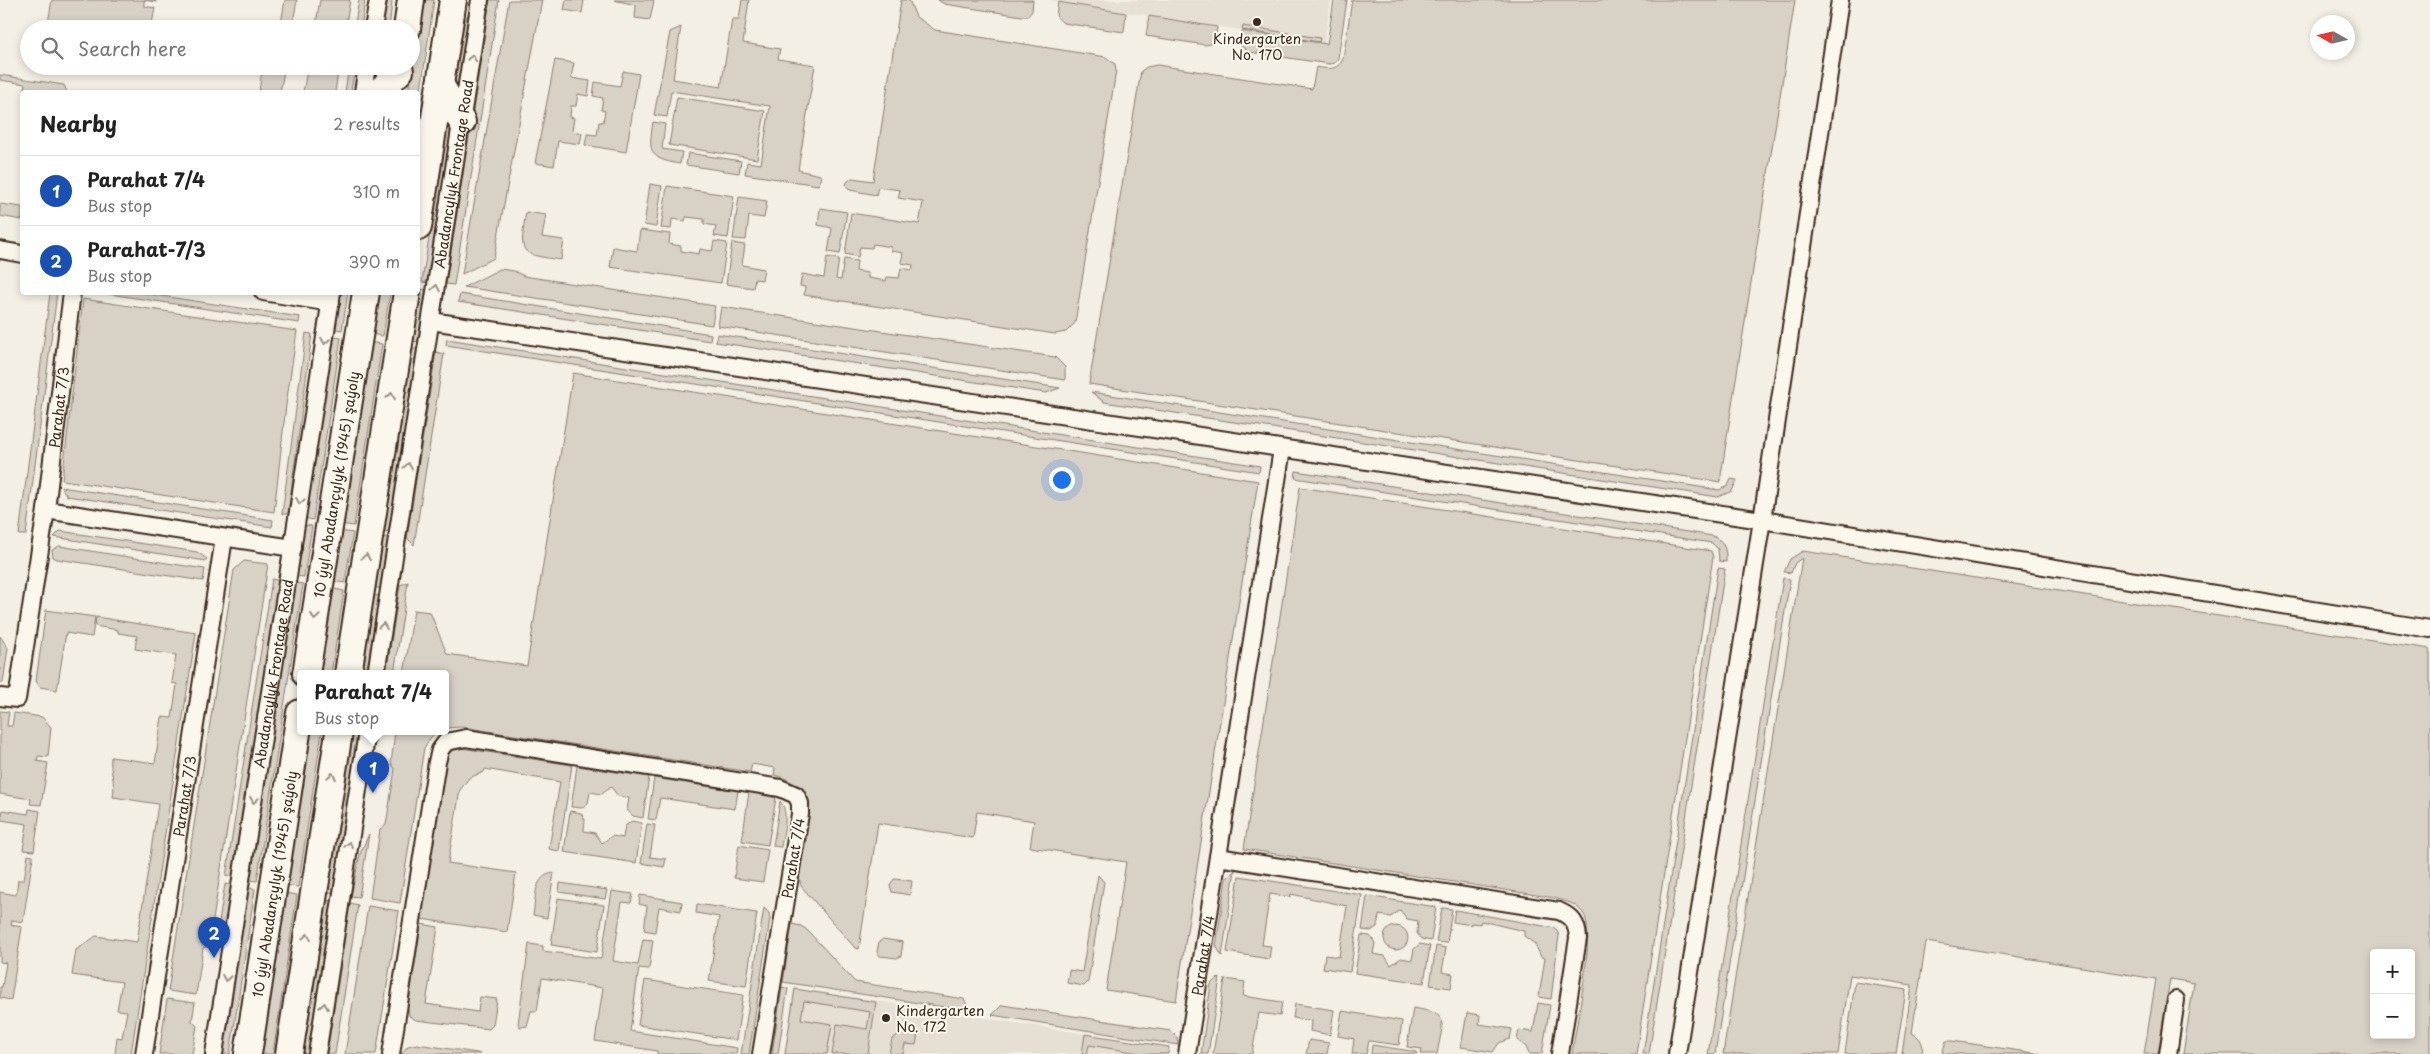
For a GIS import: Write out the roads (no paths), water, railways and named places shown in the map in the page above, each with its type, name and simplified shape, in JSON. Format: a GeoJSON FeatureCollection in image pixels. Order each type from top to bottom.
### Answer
{"type":"FeatureCollection","features":[{"type":"Feature","properties":{"kind":"main road"},"geometry":{"type":"LineString","coordinates":[[420,214],[453,0]]}},
{"type":"Feature","properties":{"kind":"main road"},"geometry":{"type":"LineString","coordinates":[[381,90],[399,77]]}},
{"type":"Feature","properties":{"kind":"main road"},"geometry":{"type":"LineString","coordinates":[[440,84],[462,122]]}},
{"type":"Feature","properties":{"kind":"main road","name":"10 ýyl Abadançylyk (1945) şaýoly"},"geometry":{"type":"LineString","coordinates":[[307,670],[366,295]]}},
{"type":"Feature","properties":{"kind":"main road"},"geometry":{"type":"LineString","coordinates":[[349,670],[407,295]]}},
{"type":"Feature","properties":{"kind":"main road","name":"10 ýyl Abadançylyk (1945) şaýoly"},"geometry":{"type":"LineString","coordinates":[[248,1054],[297,732]]}},
{"type":"Feature","properties":{"kind":"main road"},"geometry":{"type":"LineString","coordinates":[[289,1054],[339,735]]}},
{"type":"Feature","properties":{"kind":"street"},"geometry":{"type":"LineString","coordinates":[[375,20],[378,0]]}},
{"type":"Feature","properties":{"kind":"street","name":"Abadancylyk Frontage Road"},"geometry":{"type":"LineString","coordinates":[[377,670],[480,0]]}},
{"type":"Feature","properties":{"kind":"street"},"geometry":{"type":"LineString","coordinates":[[1677,1054],[1762,520],[1840,0]]}},
{"type":"Feature","properties":{"kind":"street"},"geometry":{"type":"LineString","coordinates":[[364,90],[367,75]]}},
{"type":"Feature","properties":{"kind":"street"},"geometry":{"type":"LineString","coordinates":[[0,250],[20,254]]}},
{"type":"Feature","properties":{"kind":"street","name":"Parahat 7/3"},"geometry":{"type":"LineString","coordinates":[[0,697],[17,699],[46,510],[72,295]]}},
{"type":"Feature","properties":{"kind":"street"},"geometry":{"type":"LineString","coordinates":[[297,295],[331,298]]}},
{"type":"Feature","properties":{"kind":"street","name":"Abadancylyk Frontage Road"},"geometry":{"type":"LineString","coordinates":[[214,1054],[331,298]]}},
{"type":"Feature","properties":{"kind":"street"},"geometry":{"type":"LineString","coordinates":[[431,321],[1762,520],[2430,629]]}},
{"type":"Feature","properties":{"kind":"street","name":"Parahat 7/4"},"geometry":{"type":"LineString","coordinates":[[1187,1054],[1282,449]]}},
{"type":"Feature","properties":{"kind":"street"},"geometry":{"type":"LineString","coordinates":[[46,510],[292,548]]}},
{"type":"Feature","properties":{"kind":"street","name":"Parahat 7/3"},"geometry":{"type":"LineString","coordinates":[[144,1054],[224,538]]}},
{"type":"Feature","properties":{"kind":"street"},"geometry":{"type":"LineString","coordinates":[[317,1054],[367,735]]}},
{"type":"Feature","properties":{"kind":"street","name":"Parahat 7/4"},"geometry":{"type":"LineString","coordinates":[[391,1054],[437,762],[440,750],[446,742],[466,738],[780,788],[796,795],[800,804],[800,814],[761,1054]]}},
{"type":"Feature","properties":{"kind":"street"},"geometry":{"type":"LineString","coordinates":[[1218,857],[1559,911],[1574,920],[1577,928],[1577,950],[1560,1054]]}},
{"type":"Feature","properties":{"kind":"street"},"geometry":{"type":"LineString","coordinates":[[2168,1054],[2176,1000]]}},
{"type":"Feature","properties":{"kind":"place","name":"Kindergarten No. 170"},"geometry":{"type":"Point","coordinates":[1257,22]}},
{"type":"Feature","properties":{"kind":"place","name":"Parahat 7/4"},"geometry":{"type":"Point","coordinates":[373,793]}},
{"type":"Feature","properties":{"kind":"place","name":"Parahat-7/3"},"geometry":{"type":"Point","coordinates":[214,958]}},
{"type":"Feature","properties":{"kind":"place","name":"Kindergarten No. 172"},"geometry":{"type":"Point","coordinates":[886,1018]}}]}
